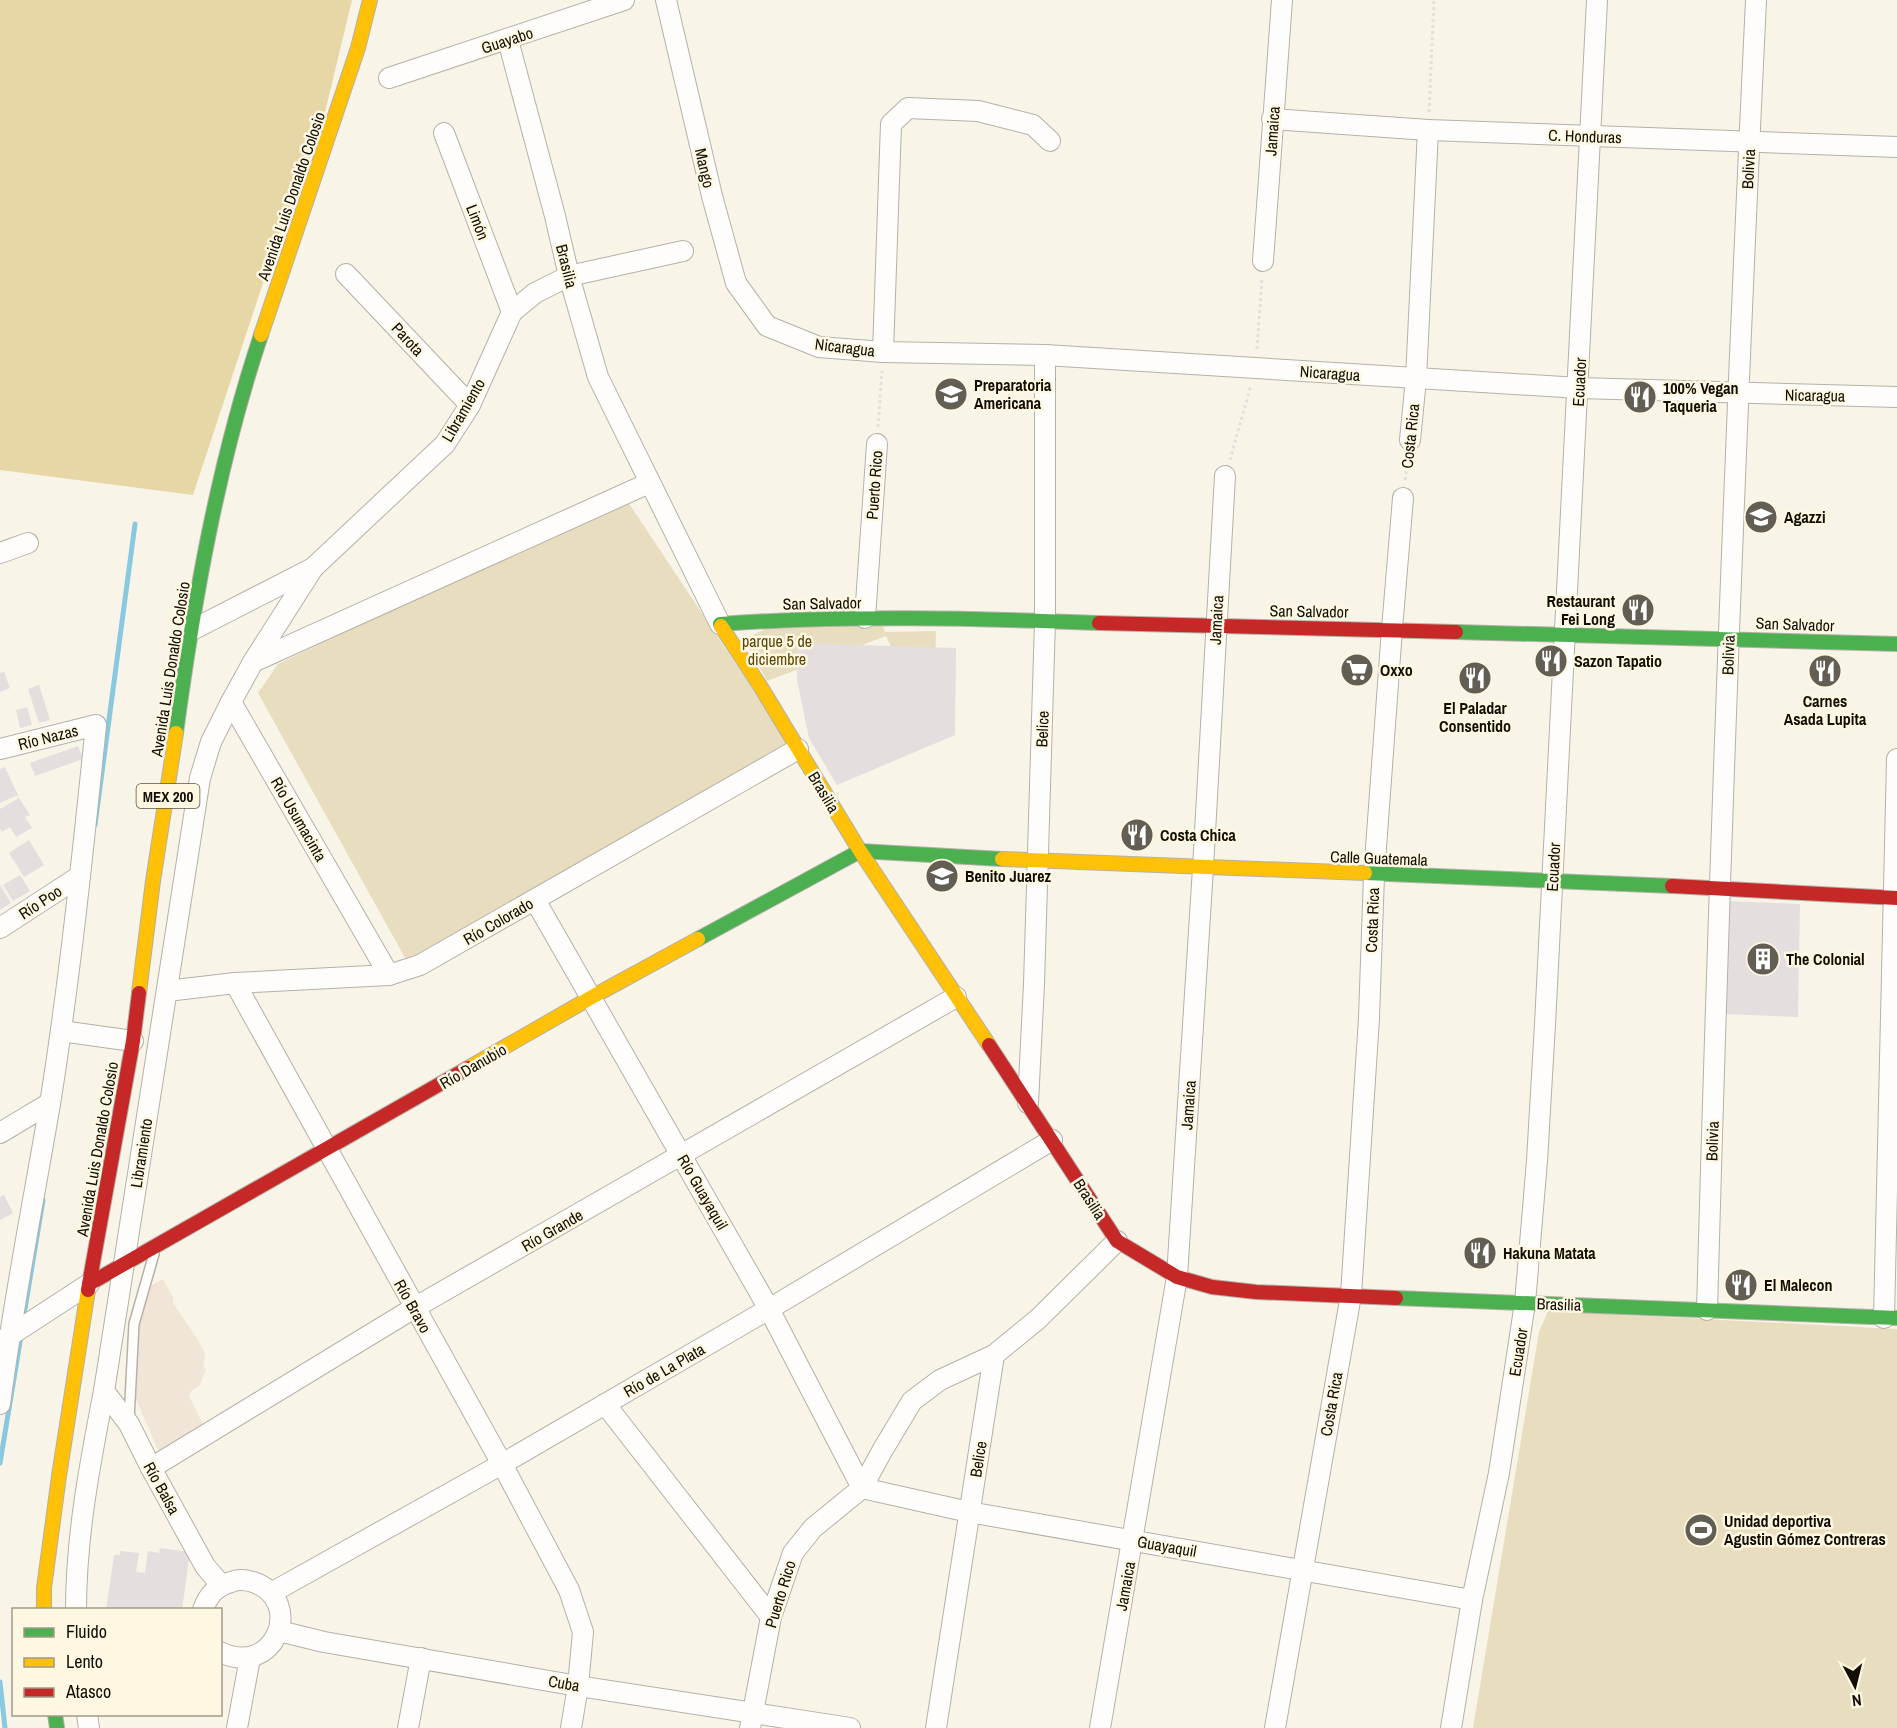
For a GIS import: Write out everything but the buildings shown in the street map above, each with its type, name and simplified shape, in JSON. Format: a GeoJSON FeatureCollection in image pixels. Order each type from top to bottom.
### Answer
{"type":"FeatureCollection","features":[{"type":"Feature","properties":{"kind":"street","name":"Avenida Luis Donaldo Colosio"},"geometry":{"type":"LineString","coordinates":[[44,1608],[44,1588],[59,1476],[89,1284],[133,1041],[153,881],[171,772],[190,631],[221,476],[256,351],[358,48],[370,0]]}},
{"type":"Feature","properties":{"kind":"street","name":"Guayabo"},"geometry":{"type":"LineString","coordinates":[[389,78],[624,0]]}},
{"type":"Feature","properties":{"kind":"street","name":"Mango"},"geometry":{"type":"LineString","coordinates":[[666,0],[712,196],[736,283],[767,326]]}},
{"type":"Feature","properties":{"kind":"street","name":"Jamaica"},"geometry":{"type":"LineString","coordinates":[[1263,261],[1282,0]]}},
{"type":"Feature","properties":{"kind":"street","name":"Ecuador"},"geometry":{"type":"LineString","coordinates":[[1451,1728],[1472,1600],[1499,1473],[1525,1303],[1537,1161],[1579,388],[1597,0]]}},
{"type":"Feature","properties":{"kind":"street","name":"Bolivia"},"geometry":{"type":"LineString","coordinates":[[1707,1310],[1719,890],[1756,0]]}},
{"type":"Feature","properties":{"kind":"street","name":"Brasilia"},"geometry":{"type":"LineString","coordinates":[[508,40],[555,216],[568,276],[598,377],[720,624],[860,851],[1028,1102],[1117,1241],[1178,1277],[1212,1287],[1256,1292],[1891,1318]]}},
{"type":"Feature","properties":{"kind":"street"},"geometry":{"type":"LineString","coordinates":[[883,352],[891,124],[908,108],[978,111],[1033,125],[1050,141]]}},
{"type":"Feature","properties":{"kind":"street","name":"C. Honduras"},"geometry":{"type":"LineString","coordinates":[[1272,119],[1428,130],[1897,147]]}},
{"type":"Feature","properties":{"kind":"street","name":"Costa Rica"},"geometry":{"type":"LineString","coordinates":[[1410,440],[1416,379],[1428,130]]}},
{"type":"Feature","properties":{"kind":"street","name":"Limón"},"geometry":{"type":"LineString","coordinates":[[444,133],[512,312]]}},
{"type":"Feature","properties":{"kind":"street","name":"Libramiento"},"geometry":{"type":"LineString","coordinates":[[253,662],[313,568],[445,444],[470,405],[512,312],[535,293],[568,276],[683,251]]}},
{"type":"Feature","properties":{"kind":"street","name":"Parota"},"geometry":{"type":"LineString","coordinates":[[346,274],[470,405]]}},
{"type":"Feature","properties":{"kind":"street","name":"Nicaragua"},"geometry":{"type":"LineString","coordinates":[[767,326],[819,347],[883,352],[1045,355],[1579,388],[1897,397]]}},
{"type":"Feature","properties":{"kind":"street","name":"Belice"},"geometry":{"type":"LineString","coordinates":[[1028,1102],[1045,621],[1045,355]]}},
{"type":"Feature","properties":{"kind":"street","name":"Puerto Rico"},"geometry":{"type":"LineString","coordinates":[[865,618],[877,444]]}},
{"type":"Feature","properties":{"kind":"street","name":"Jamaica"},"geometry":{"type":"LineString","coordinates":[[1100,1728],[1178,1277],[1225,476]]}},
{"type":"Feature","properties":{"kind":"street"},"geometry":{"type":"LineString","coordinates":[[231,702],[253,662],[649,483]]}},
{"type":"Feature","properties":{"kind":"street","name":"Costa Rica"},"geometry":{"type":"LineString","coordinates":[[1275,1728],[1351,1295],[1369,1018],[1374,875],[1403,498]]}},
{"type":"Feature","properties":{"kind":"street"},"geometry":{"type":"LineString","coordinates":[[0,553],[28,543]]}},
{"type":"Feature","properties":{"kind":"street"},"geometry":{"type":"LineString","coordinates":[[190,631],[313,568]]}},
{"type":"Feature","properties":{"kind":"street","name":"San Salvador"},"geometry":{"type":"LineString","coordinates":[[720,624],[865,618],[1045,621],[1897,644]]}},
{"type":"Feature","properties":{"kind":"street","name":"Libramiento"},"geometry":{"type":"LineString","coordinates":[[76,1608],[76,1584],[87,1479],[104,1391],[200,778],[211,742],[231,702]]}},
{"type":"Feature","properties":{"kind":"street","name":"Río Usumacinta"},"geometry":{"type":"LineString","coordinates":[[231,702],[389,975]]}},
{"type":"Feature","properties":{"kind":"street","name":"Río Nazas"},"geometry":{"type":"LineString","coordinates":[[0,750],[96,725],[81,876]]}},
{"type":"Feature","properties":{"kind":"street","name":"Río Colorado"},"geometry":{"type":"LineString","coordinates":[[167,991],[235,983],[389,975],[420,965],[798,749]]}},
{"type":"Feature","properties":{"kind":"street"},"geometry":{"type":"LineString","coordinates":[[1891,1318],[1897,759]]}},
{"type":"Feature","properties":{"kind":"street","name":"Calle Guatemala"},"geometry":{"type":"LineString","coordinates":[[860,851],[1203,868],[1552,880],[1895,898]]}},
{"type":"Feature","properties":{"kind":"street","name":"Río Danubio"},"geometry":{"type":"LineString","coordinates":[[89,1284],[592,997],[860,851]]}},
{"type":"Feature","properties":{"kind":"street"},"geometry":{"type":"LineString","coordinates":[[0,1404],[8,1337],[50,1103],[70,1032],[81,876]]}},
{"type":"Feature","properties":{"kind":"street","name":"Río Poo"},"geometry":{"type":"LineString","coordinates":[[0,928],[81,876]]}},
{"type":"Feature","properties":{"kind":"street","name":"Río Guayaquil"},"geometry":{"type":"LineString","coordinates":[[535,900],[770,1309],[862,1488]]}},
{"type":"Feature","properties":{"kind":"street","name":"Río Bravo"},"geometry":{"type":"LineString","coordinates":[[235,983],[502,1464],[569,1590],[583,1632],[578,1686]]}},
{"type":"Feature","properties":{"kind":"street","name":"Río Grande"},"geometry":{"type":"LineString","coordinates":[[151,1468],[414,1308],[956,997]]}},
{"type":"Feature","properties":{"kind":"street"},"geometry":{"type":"LineString","coordinates":[[70,1032],[133,1041]]}},
{"type":"Feature","properties":{"kind":"street"},"geometry":{"type":"LineString","coordinates":[[0,1133],[50,1103]]}},
{"type":"Feature","properties":{"kind":"street","name":"Río de La Plata"},"geometry":{"type":"LineString","coordinates":[[271,1593],[502,1464],[770,1309],[1052,1140]]}},
{"type":"Feature","properties":{"kind":"street"},"geometry":{"type":"LineString","coordinates":[[862,1488],[912,1401],[940,1380],[994,1355],[1038,1319],[1117,1241]]}},
{"type":"Feature","properties":{"kind":"street"},"geometry":{"type":"LineString","coordinates":[[8,1337],[89,1284]]}},
{"type":"Feature","properties":{"kind":"street","name":"Belice"},"geometry":{"type":"LineString","coordinates":[[936,1728],[994,1355]]}},
{"type":"Feature","properties":{"kind":"street","name":"Río Balsa"},"geometry":{"type":"LineString","coordinates":[[104,1391],[129,1424],[205,1566],[221,1585]]}},
{"type":"Feature","properties":{"kind":"street"},"geometry":{"type":"LineString","coordinates":[[605,1404],[771,1617]]}},
{"type":"Feature","properties":{"kind":"street"},"geometry":{"type":"LineString","coordinates":[[59,1476],[87,1479]]}},
{"type":"Feature","properties":{"kind":"street","name":"Puerto Rico"},"geometry":{"type":"LineString","coordinates":[[752,1720],[771,1617],[793,1552],[813,1528],[862,1488]]}},
{"type":"Feature","properties":{"kind":"street","name":"Guayaquil"},"geometry":{"type":"LineString","coordinates":[[862,1488],[969,1512],[1472,1600]]}},
{"type":"Feature","properties":{"kind":"street"},"geometry":{"type":"LineString","coordinates":[[204,1608],[212,1592],[221,1585],[234,1580],[248,1580],[260,1585],[271,1593],[278,1605],[281,1618],[279,1631],[273,1643],[263,1653],[250,1658],[232,1658],[222,1653]]}},
{"type":"Feature","properties":{"kind":"street","name":"Cuba"},"geometry":{"type":"LineString","coordinates":[[279,1631],[324,1642],[578,1686],[752,1720],[850,1728]]}},
{"type":"Feature","properties":{"kind":"street"},"geometry":{"type":"LineString","coordinates":[[237,1728],[250,1658]]}},
{"type":"Feature","properties":{"kind":"street"},"geometry":{"type":"LineString","coordinates":[[408,1728],[421,1658]]}},
{"type":"Feature","properties":{"kind":"street"},"geometry":{"type":"LineString","coordinates":[[571,1728],[578,1686]]}},
{"type":"Feature","properties":{"kind":"street"},"geometry":{"type":"LineString","coordinates":[[55,1724],[72,1716]]}},
{"type":"Feature","properties":{"kind":"lane"},"geometry":{"type":"LineString","coordinates":[[129,1424],[134,1324],[157,1246]]}},
{"type":"Feature","properties":{"kind":"path"},"geometry":{"type":"LineString","coordinates":[[1428,130],[1434,0]]}},
{"type":"Feature","properties":{"kind":"path","name":"Puerto Rico"},"geometry":{"type":"LineString","coordinates":[[877,444],[883,352]]}},
{"type":"Feature","properties":{"kind":"path","name":"Costa Rica"},"geometry":{"type":"LineString","coordinates":[[1403,498],[1410,440]]}},
{"type":"Feature","properties":{"kind":"shaded area"},"geometry":{"type":"Polygon","coordinates":[[[0,0],[352,0],[321,129],[265,277],[193,495],[0,470],[0,0]]]}},
{"type":"Feature","properties":{"kind":"shaded area"},"geometry":{"type":"Polygon","coordinates":[[[163,1279],[173,1298],[173,1303],[205,1354],[203,1366],[206,1370],[199,1386],[192,1390],[189,1396],[207,1433],[164,1459],[132,1390],[135,1326],[145,1289],[163,1279]]]}},
{"type":"Feature","properties":{"kind":"green space"},"geometry":{"type":"Polygon","coordinates":[[[626,499],[789,744],[409,965],[258,693],[278,664],[626,499]]]}},
{"type":"Feature","properties":{"kind":"green space","name":"parque 5 de diciembre"},"geometry":{"type":"Polygon","coordinates":[[[882,624],[885,632],[936,631],[935,670],[905,676],[886,636],[767,681],[744,639],[772,626],[882,624]]]}},
{"type":"Feature","properties":{"kind":"green space","name":"Unidad deportiva Agustin Gómez Contreras"},"geometry":{"type":"Polygon","coordinates":[[[1548,1311],[1897,1329],[1897,1728],[1473,1728],[1539,1332],[1548,1311]]]}},
{"type":"Feature","properties":{"kind":"waterway"},"geometry":{"type":"LineString","coordinates":[[95,825],[135,524]]}},
{"type":"Feature","properties":{"kind":"waterway"},"geometry":{"type":"LineString","coordinates":[[23,1321],[43,1200]]}},
{"type":"Feature","properties":{"kind":"waterway"},"geometry":{"type":"LineString","coordinates":[[0,1463],[21,1336]]}},
{"type":"Feature","properties":{"kind":"waterway"},"geometry":{"type":"LineString","coordinates":[[0,1682],[5,1728]]}},
{"type":"Feature","properties":{"kind":"traffic: fast"},"geometry":{"type":"LineString","coordinates":[[176,733],[209,532],[232,433],[261,335]]}},
{"type":"Feature","properties":{"kind":"traffic: fast"},"geometry":{"type":"LineString","coordinates":[[721,626],[720,624],[767,621],[862,618],[1099,623]]}},
{"type":"Feature","properties":{"kind":"traffic: fast"},"geometry":{"type":"LineString","coordinates":[[1456,632],[1897,644]]}},
{"type":"Feature","properties":{"kind":"traffic: fast"},"geometry":{"type":"LineString","coordinates":[[698,939],[860,851],[1002,859]]}},
{"type":"Feature","properties":{"kind":"traffic: fast"},"geometry":{"type":"LineString","coordinates":[[1365,873],[1672,886]]}},
{"type":"Feature","properties":{"kind":"traffic: fast"},"geometry":{"type":"LineString","coordinates":[[1396,1298],[1897,1318]]}},
{"type":"Feature","properties":{"kind":"traffic: fast"},"geometry":{"type":"LineString","coordinates":[[55,1716],[57,1728]]}},
{"type":"Feature","properties":{"kind":"traffic: slow"},"geometry":{"type":"LineString","coordinates":[[261,335],[358,48],[370,0]]}},
{"type":"Feature","properties":{"kind":"traffic: slow"},"geometry":{"type":"LineString","coordinates":[[721,626],[860,851],[989,1045]]}},
{"type":"Feature","properties":{"kind":"traffic: slow"},"geometry":{"type":"LineString","coordinates":[[139,993],[153,881],[176,733]]}},
{"type":"Feature","properties":{"kind":"traffic: slow"},"geometry":{"type":"LineString","coordinates":[[1002,859],[1365,873]]}},
{"type":"Feature","properties":{"kind":"traffic: slow"},"geometry":{"type":"LineString","coordinates":[[468,1068],[698,939]]}},
{"type":"Feature","properties":{"kind":"traffic: slow"},"geometry":{"type":"LineString","coordinates":[[44,1608],[44,1588],[59,1476],[88,1290]]}},
{"type":"Feature","properties":{"kind":"traffic: jam"},"geometry":{"type":"LineString","coordinates":[[1099,623],[1456,632]]}},
{"type":"Feature","properties":{"kind":"traffic: jam"},"geometry":{"type":"LineString","coordinates":[[1672,886],[1897,898]]}},
{"type":"Feature","properties":{"kind":"traffic: jam"},"geometry":{"type":"LineString","coordinates":[[88,1290],[133,1041],[139,993]]}},
{"type":"Feature","properties":{"kind":"traffic: jam"},"geometry":{"type":"LineString","coordinates":[[989,1045],[1117,1241],[1177,1277],[1212,1287],[1256,1292],[1396,1298]]}},
{"type":"Feature","properties":{"kind":"traffic: jam"},"geometry":{"type":"LineString","coordinates":[[89,1284],[468,1068]]}},
{"type":"Feature","properties":{"kind":"place","name":"Preparatoria Americana"},"geometry":{"type":"Point","coordinates":[951,394]}},
{"type":"Feature","properties":{"kind":"place","name":"100% Vegan Taqueria"},"geometry":{"type":"Point","coordinates":[1640,397]}},
{"type":"Feature","properties":{"kind":"place","name":"Agazzi"},"geometry":{"type":"Point","coordinates":[1761,517]}},
{"type":"Feature","properties":{"kind":"place","name":"Restaurant Fei Long"},"geometry":{"type":"Point","coordinates":[1638,610]}},
{"type":"Feature","properties":{"kind":"place","name":"Sazon Tapatio"},"geometry":{"type":"Point","coordinates":[1551,661]}},
{"type":"Feature","properties":{"kind":"place","name":"Oxxo"},"geometry":{"type":"Point","coordinates":[1357,670]}},
{"type":"Feature","properties":{"kind":"place","name":"Carnes Asada Lupita"},"geometry":{"type":"Point","coordinates":[1825,671]}},
{"type":"Feature","properties":{"kind":"place","name":"El Paladar Consentido"},"geometry":{"type":"Point","coordinates":[1475,678]}},
{"type":"Feature","properties":{"kind":"place","name":"Costa Chica"},"geometry":{"type":"Point","coordinates":[1137,835]}},
{"type":"Feature","properties":{"kind":"place","name":"Benito Juarez"},"geometry":{"type":"Point","coordinates":[942,876]}},
{"type":"Feature","properties":{"kind":"place","name":"The Colonial"},"geometry":{"type":"Point","coordinates":[1763,959]}},
{"type":"Feature","properties":{"kind":"place","name":"Hakuna Matata"},"geometry":{"type":"Point","coordinates":[1480,1253]}},
{"type":"Feature","properties":{"kind":"place","name":"El Malecon"},"geometry":{"type":"Point","coordinates":[1741,1285]}},
{"type":"Feature","properties":{"kind":"place","name":"Unidad deportiva Agustin Gómez Contreras"},"geometry":{"type":"Point","coordinates":[1701,1530]}}]}
